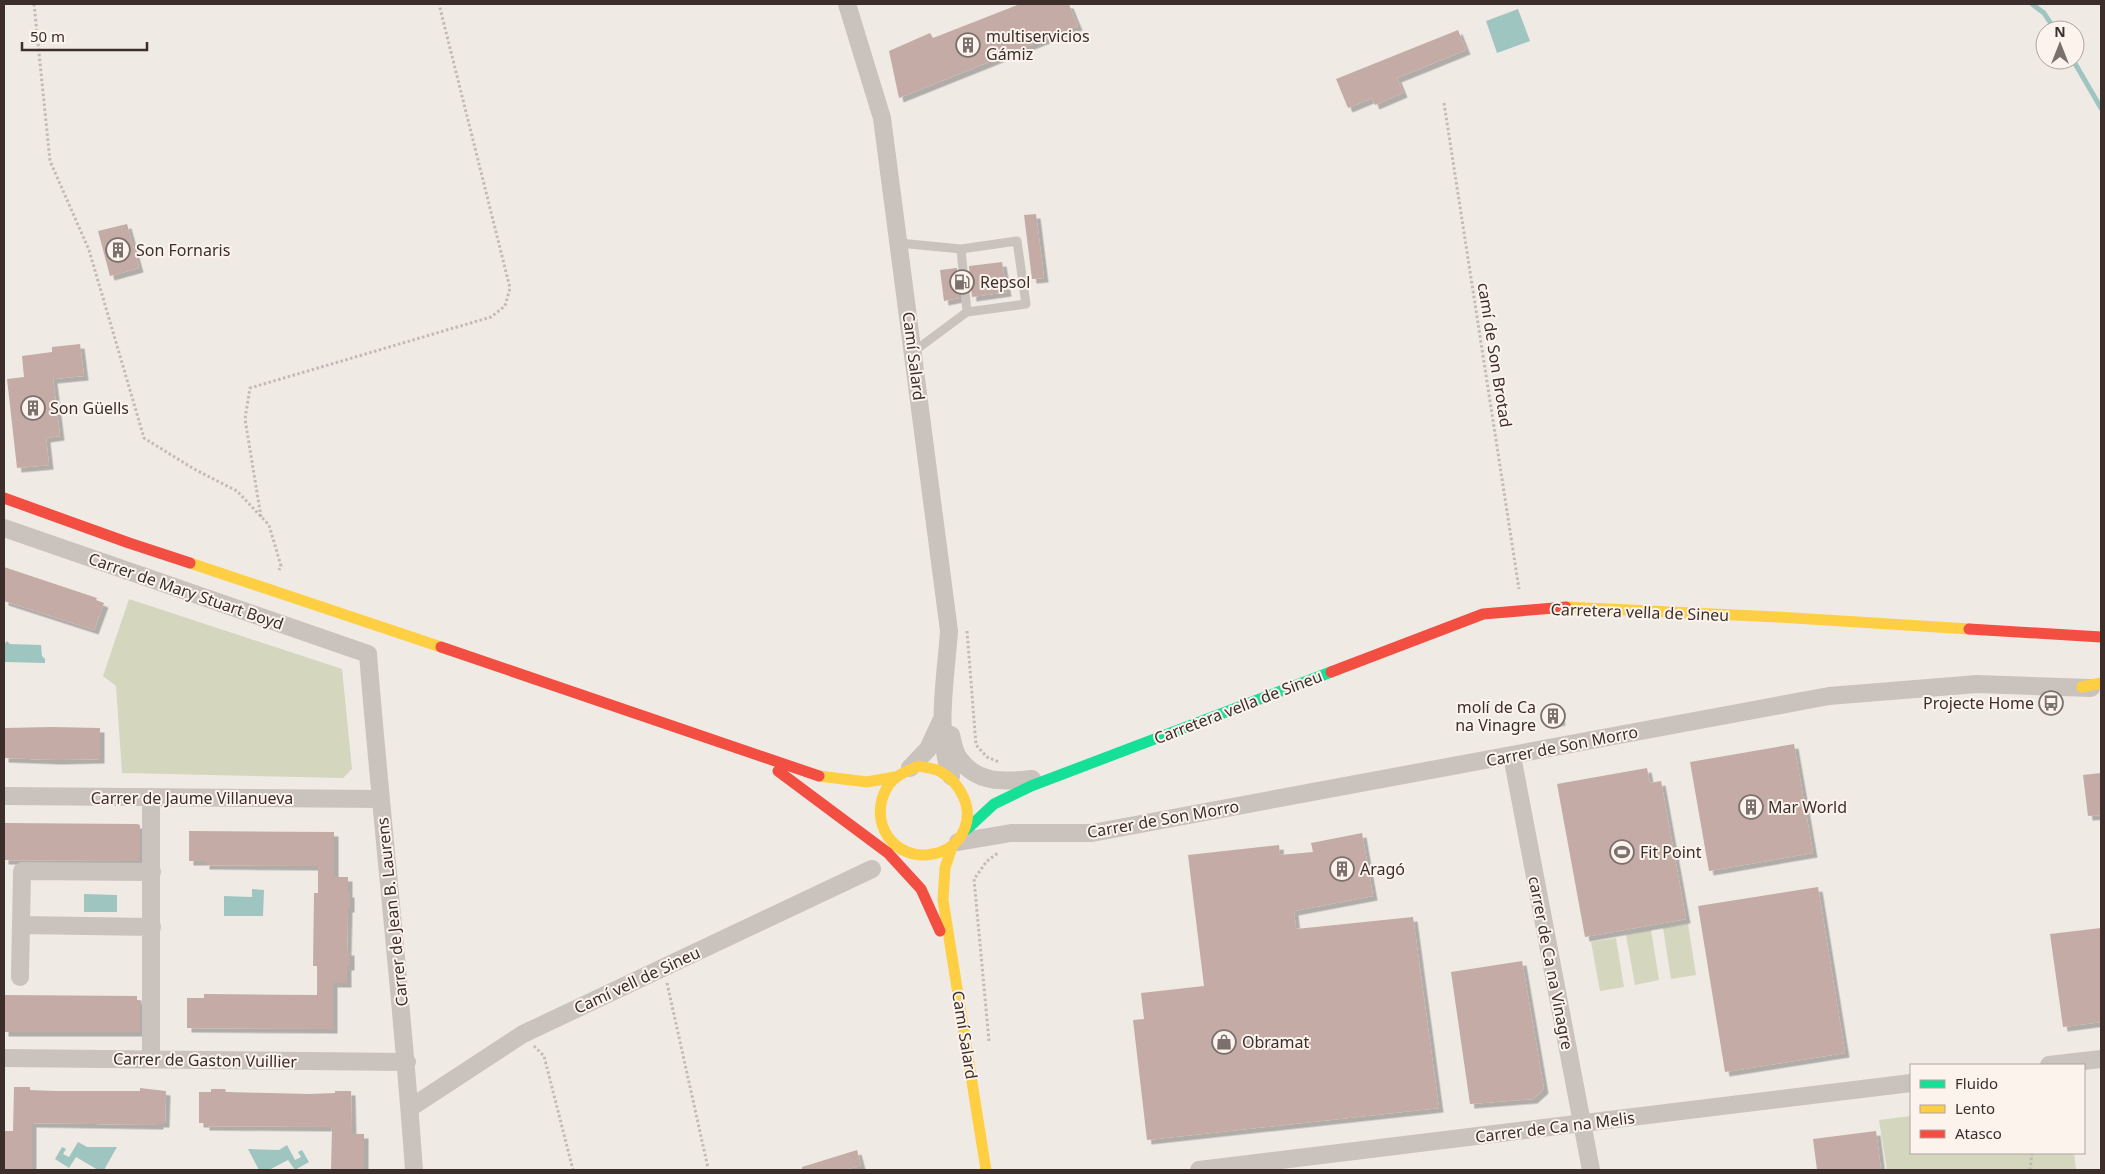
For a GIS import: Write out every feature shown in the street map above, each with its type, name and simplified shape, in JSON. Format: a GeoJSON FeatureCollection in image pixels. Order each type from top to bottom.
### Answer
{"type":"FeatureCollection","features":[{"type":"Feature","properties":{"kind":"main road"},"geometry":{"type":"LineString","coordinates":[[4,498],[129,544],[272,589],[825,778],[867,782],[895,777]]}},
{"type":"Feature","properties":{"kind":"main road","name":"Carretera vella de Sineu"},"geometry":{"type":"LineString","coordinates":[[959,839],[994,804],[1031,786],[1483,614],[1560,607],[1777,617],[2101,637]]}},
{"type":"Feature","properties":{"kind":"main road"},"geometry":{"type":"LineString","coordinates":[[2082,687],[2101,683]]}},
{"type":"Feature","properties":{"kind":"main road"},"geometry":{"type":"LineString","coordinates":[[755,753],[860,831],[888,853],[907,872],[921,890],[955,969]]}},
{"type":"Feature","properties":{"kind":"main road"},"geometry":{"type":"LineString","coordinates":[[954,779],[963,792],[967,805],[968,818],[959,839],[934,855],[918,860],[888,839],[878,815],[879,802],[883,792],[895,777],[910,768],[928,766],[954,779],[973,789]]}},
{"type":"Feature","properties":{"kind":"main road"},"geometry":{"type":"LineString","coordinates":[[825,778],[839,789]]}},
{"type":"Feature","properties":{"kind":"main road","name":"Carretera vella de Sineu"},"geometry":{"type":"LineString","coordinates":[[994,792],[1031,786]]}},
{"type":"Feature","properties":{"kind":"main road"},"geometry":{"type":"LineString","coordinates":[[871,813],[881,824]]}},
{"type":"Feature","properties":{"kind":"main road","name":"Camí Salard"},"geometry":{"type":"LineString","coordinates":[[959,839],[945,868],[943,900],[985,1164]]}},
{"type":"Feature","properties":{"kind":"main road","name":"Camí Salard"},"geometry":{"type":"LineString","coordinates":[[931,879],[943,900]]}},
{"type":"Feature","properties":{"kind":"street","name":"Camí Salard"},"geometry":{"type":"LineString","coordinates":[[847,4],[882,118],[949,631],[943,714],[945,752],[954,779]]}},
{"type":"Feature","properties":{"kind":"street","name":"Carrer de Mary Stuart Boyd"},"geometry":{"type":"LineString","coordinates":[[4,528],[368,654]]}},
{"type":"Feature","properties":{"kind":"street","name":"Carrer de Jean B. Laurens"},"geometry":{"type":"LineString","coordinates":[[368,654],[380,799],[407,1062],[414,1170]]}},
{"type":"Feature","properties":{"kind":"street","name":"Carrer de Son Morro"},"geometry":{"type":"LineString","coordinates":[[959,839],[1003,834],[1092,833],[1829,696],[1977,684],[2082,687],[2101,690]]}},
{"type":"Feature","properties":{"kind":"street"},"geometry":{"type":"LineString","coordinates":[[945,692],[951,733],[957,756],[970,771],[984,779],[1008,782],[1059,775]]}},
{"type":"Feature","properties":{"kind":"street","name":"Camí Salard"},"geometry":{"type":"LineString","coordinates":[[910,768],[934,740],[943,714]]}},
{"type":"Feature","properties":{"kind":"street","name":"carrer de Ca na Vinagre"},"geometry":{"type":"LineString","coordinates":[[1512,756],[1591,1170]]}},
{"type":"Feature","properties":{"kind":"street","name":"Carrer de Jaume Villanueva"},"geometry":{"type":"LineString","coordinates":[[4,796],[380,799]]}},
{"type":"Feature","properties":{"kind":"street"},"geometry":{"type":"LineString","coordinates":[[151,797],[151,1059]]}},
{"type":"Feature","properties":{"kind":"street","name":"Camí vell de Sineu"},"geometry":{"type":"LineString","coordinates":[[410,1108],[523,1034],[872,869]]}},
{"type":"Feature","properties":{"kind":"street"},"geometry":{"type":"LineString","coordinates":[[20,977],[22,871],[152,872]]}},
{"type":"Feature","properties":{"kind":"street"},"geometry":{"type":"LineString","coordinates":[[21,925],[152,927]]}},
{"type":"Feature","properties":{"kind":"street","name":"Carrer de Gaston Vuillier"},"geometry":{"type":"LineString","coordinates":[[4,1058],[407,1062]]}},
{"type":"Feature","properties":{"kind":"street"},"geometry":{"type":"LineString","coordinates":[[2058,1064],[2101,1059]]}},
{"type":"Feature","properties":{"kind":"street","name":"Carrer de Ca na Melis"},"geometry":{"type":"LineString","coordinates":[[1199,1170],[1910,1083]]}},
{"type":"Feature","properties":{"kind":"street"},"geometry":{"type":"LineString","coordinates":[[985,1164],[998,1170]]}},
{"type":"Feature","properties":{"kind":"lane"},"geometry":{"type":"LineString","coordinates":[[899,243],[961,249],[1017,241],[1026,304],[967,312],[913,352]]}},
{"type":"Feature","properties":{"kind":"lane"},"geometry":{"type":"LineString","coordinates":[[961,249],[967,312]]}},
{"type":"Feature","properties":{"kind":"path"},"geometry":{"type":"LineString","coordinates":[[34,4],[50,161],[89,250],[144,438],[194,469],[237,491],[269,525],[281,566],[272,589]]}},
{"type":"Feature","properties":{"kind":"path"},"geometry":{"type":"LineString","coordinates":[[261,517],[245,419],[250,388],[492,317],[505,306],[510,288],[439,4]]}},
{"type":"Feature","properties":{"kind":"path","name":"camí de Son Brotad"},"geometry":{"type":"LineString","coordinates":[[1444,103],[1522,610]]}},
{"type":"Feature","properties":{"kind":"path"},"geometry":{"type":"LineString","coordinates":[[664,968],[708,1168]]}},
{"type":"Feature","properties":{"kind":"path"},"geometry":{"type":"LineString","coordinates":[[523,1034],[544,1056],[573,1170]]}},
{"type":"Feature","properties":{"kind":"path"},"geometry":{"type":"LineString","coordinates":[[2030,1170],[2032,1154]]}},
{"type":"Feature","properties":{"kind":"green space"},"geometry":{"type":"Polygon","coordinates":[[[129,599],[342,669],[352,769],[343,778],[122,773],[116,686],[103,676],[129,599]]]}},
{"type":"Feature","properties":{"kind":"green space"},"geometry":{"type":"Polygon","coordinates":[[[1688,924],[1696,975],[1671,979],[1663,928],[1688,924]]]}},
{"type":"Feature","properties":{"kind":"green space"},"geometry":{"type":"Polygon","coordinates":[[[1651,930],[1659,980],[1635,985],[1626,935],[1651,930]]]}},
{"type":"Feature","properties":{"kind":"green space"},"geometry":{"type":"Polygon","coordinates":[[[1616,938],[1624,987],[1600,991],[1591,942],[1616,938]]]}},
{"type":"Feature","properties":{"kind":"green space"},"geometry":{"type":"Polygon","coordinates":[[[1910,1116],[1910,1154],[2074,1154],[2076,1170],[1887,1170],[1879,1120],[1910,1116]]]}},
{"type":"Feature","properties":{"kind":"water"},"geometry":{"type":"Polygon","coordinates":[[[1518,9],[1530,41],[1497,53],[1486,21],[1518,9]]]}},
{"type":"Feature","properties":{"kind":"water"},"geometry":{"type":"Polygon","coordinates":[[[7,641],[10,644],[41,645],[45,663],[4,662],[4,645],[7,641]]]}},
{"type":"Feature","properties":{"kind":"water"},"geometry":{"type":"Polygon","coordinates":[[[252,889],[264,890],[263,916],[224,916],[224,896],[252,897],[252,889]]]}},
{"type":"Feature","properties":{"kind":"water"},"geometry":{"type":"Polygon","coordinates":[[[84,894],[117,895],[117,912],[84,912],[84,894]]]}},
{"type":"Feature","properties":{"kind":"water"},"geometry":{"type":"Polygon","coordinates":[[[78,1142],[87,1147],[117,1147],[104,1170],[98,1170],[76,1157],[69,1168],[55,1159],[62,1147],[66,1149],[63,1154],[69,1157],[78,1142]]]}},
{"type":"Feature","properties":{"kind":"water"},"geometry":{"type":"Polygon","coordinates":[[[287,1145],[295,1160],[301,1157],[298,1152],[302,1150],[309,1162],[295,1170],[288,1160],[269,1170],[259,1170],[248,1149],[279,1150],[287,1145]]]}},
{"type":"Feature","properties":{"kind":"building","name":"multiservicios Gámiz"},"geometry":{"type":"Polygon","coordinates":[[[1020,4],[1069,4],[1078,26],[899,98],[889,51],[930,33],[933,38],[1020,4]]]}},
{"type":"Feature","properties":{"kind":"building"},"geometry":{"type":"Polygon","coordinates":[[[1458,30],[1466,50],[1397,78],[1403,93],[1375,105],[1372,98],[1348,108],[1336,79],[1458,30]]]}},
{"type":"Feature","properties":{"kind":"building"},"geometry":{"type":"Polygon","coordinates":[[[1036,214],[1044,278],[1032,279],[1024,215],[1036,214]]]}},
{"type":"Feature","properties":{"kind":"building","name":"Son Fornaris"},"geometry":{"type":"Polygon","coordinates":[[[127,224],[139,268],[110,276],[98,231],[127,224]]]}},
{"type":"Feature","properties":{"kind":"building"},"geometry":{"type":"Polygon","coordinates":[[[1002,262],[1007,292],[972,297],[969,266],[1002,262]]]}},
{"type":"Feature","properties":{"kind":"building"},"geometry":{"type":"Polygon","coordinates":[[[957,268],[959,298],[944,301],[940,270],[957,268]]]}},
{"type":"Feature","properties":{"kind":"building","name":"Son Güells"},"geometry":{"type":"Polygon","coordinates":[[[80,344],[84,376],[53,379],[60,436],[46,438],[49,465],[17,468],[7,379],[24,377],[22,356],[52,352],[52,347],[80,344]]]}},
{"type":"Feature","properties":{"kind":"building"},"geometry":{"type":"Polygon","coordinates":[[[4,567],[97,598],[96,600],[104,603],[94,630],[4,601],[4,567]]]}},
{"type":"Feature","properties":{"kind":"building","name":"molí de Ca na Vinagre"},"geometry":{"type":"Polygon","coordinates":[[[1558,707],[1561,721],[1548,724],[1545,710],[1558,707]]]}},
{"type":"Feature","properties":{"kind":"building"},"geometry":{"type":"Polygon","coordinates":[[[4,728],[100,728],[100,759],[4,758],[4,728]]]}},
{"type":"Feature","properties":{"kind":"building","name":"Mar World"},"geometry":{"type":"Polygon","coordinates":[[[1794,744],[1813,853],[1709,871],[1690,762],[1794,744]]]}},
{"type":"Feature","properties":{"kind":"building","name":"Fit Point"},"geometry":{"type":"Polygon","coordinates":[[[1647,768],[1650,783],[1661,781],[1686,919],[1585,937],[1557,784],[1647,768]]]}},
{"type":"Feature","properties":{"kind":"building"},"geometry":{"type":"Polygon","coordinates":[[[2101,773],[2101,815],[2088,816],[2083,775],[2101,773]]]}},
{"type":"Feature","properties":{"kind":"building"},"geometry":{"type":"Polygon","coordinates":[[[4,823],[137,824],[140,825],[139,861],[4,860],[4,823]]]}},
{"type":"Feature","properties":{"kind":"building"},"geometry":{"type":"Polygon","coordinates":[[[189,831],[334,832],[334,877],[348,877],[348,893],[350,893],[347,951],[350,951],[350,966],[347,966],[347,983],[333,983],[333,1029],[187,1028],[187,998],[204,998],[204,994],[317,995],[317,966],[313,966],[314,893],[318,893],[318,866],[205,865],[205,861],[189,861],[189,831]]]}},
{"type":"Feature","properties":{"kind":"building"},"geometry":{"type":"Polygon","coordinates":[[[1362,833],[1373,896],[1294,911],[1296,929],[1413,917],[1439,1108],[1147,1140],[1133,1020],[1144,1019],[1141,993],[1204,986],[1188,855],[1279,845],[1280,855],[1313,852],[1311,843],[1362,833]]]}},
{"type":"Feature","properties":{"kind":"building"},"geometry":{"type":"Polygon","coordinates":[[[1818,887],[1845,1053],[1725,1072],[1698,906],[1818,887]]]}},
{"type":"Feature","properties":{"kind":"building"},"geometry":{"type":"Polygon","coordinates":[[[2101,928],[2101,1022],[2063,1027],[2050,934],[2101,928]]]}},
{"type":"Feature","properties":{"kind":"building"},"geometry":{"type":"Polygon","coordinates":[[[1522,961],[1544,1089],[1533,1099],[1470,1104],[1451,972],[1522,961]]]}},
{"type":"Feature","properties":{"kind":"building"},"geometry":{"type":"Polygon","coordinates":[[[4,995],[137,996],[137,1000],[140,1000],[140,1032],[4,1032],[4,995]]]}},
{"type":"Feature","properties":{"kind":"building"},"geometry":{"type":"Polygon","coordinates":[[[14,1087],[30,1087],[30,1090],[55,1091],[140,1091],[140,1088],[166,1091],[165,1123],[159,1123],[159,1125],[32,1123],[32,1170],[4,1170],[4,1131],[13,1131],[14,1087]]]}},
{"type":"Feature","properties":{"kind":"building"},"geometry":{"type":"Polygon","coordinates":[[[211,1089],[225,1089],[226,1092],[310,1094],[351,1091],[352,1134],[364,1134],[364,1170],[331,1170],[332,1127],[205,1126],[205,1123],[199,1123],[199,1092],[211,1092],[211,1089]]]}},
{"type":"Feature","properties":{"kind":"building"},"geometry":{"type":"Polygon","coordinates":[[[1876,1131],[1881,1170],[1817,1170],[1813,1139],[1876,1131]]]}},
{"type":"Feature","properties":{"kind":"building"},"geometry":{"type":"Polygon","coordinates":[[[857,1150],[861,1165],[845,1170],[802,1170],[802,1167],[857,1150]]]}},
{"type":"Feature","properties":{"kind":"waterway"},"geometry":{"type":"LineString","coordinates":[[2032,4],[2044,13],[2049,20]]}},
{"type":"Feature","properties":{"kind":"waterway"},"geometry":{"type":"LineString","coordinates":[[2079,70],[2101,108]]}},
{"type":"Feature","properties":{"kind":"traffic: fast"},"geometry":{"type":"LineString","coordinates":[[966,830],[994,804],[1031,786],[1331,672]]}},
{"type":"Feature","properties":{"kind":"traffic: slow"},"geometry":{"type":"LineString","coordinates":[[190,563],[441,647]]}},
{"type":"Feature","properties":{"kind":"traffic: slow"},"geometry":{"type":"LineString","coordinates":[[1566,607],[1777,617],[1969,629]]}},
{"type":"Feature","properties":{"kind":"traffic: slow"},"geometry":{"type":"LineString","coordinates":[[2082,687],[2101,683]]}},
{"type":"Feature","properties":{"kind":"traffic: slow"},"geometry":{"type":"LineString","coordinates":[[919,766],[936,770],[948,777],[959,789],[966,805],[967,822],[959,839],[948,849],[933,854],[919,855],[906,852],[896,845],[882,825],[880,813],[882,799],[891,782],[919,766]]}},
{"type":"Feature","properties":{"kind":"traffic: slow"},"geometry":{"type":"LineString","coordinates":[[819,776],[867,782],[895,777]]}},
{"type":"Feature","properties":{"kind":"traffic: slow"},"geometry":{"type":"LineString","coordinates":[[952,847],[945,868],[943,900],[986,1170]]}},
{"type":"Feature","properties":{"kind":"traffic: jam"},"geometry":{"type":"LineString","coordinates":[[4,498],[190,563]]}},
{"type":"Feature","properties":{"kind":"traffic: jam"},"geometry":{"type":"LineString","coordinates":[[1331,672],[1483,614],[1566,607]]}},
{"type":"Feature","properties":{"kind":"traffic: jam"},"geometry":{"type":"LineString","coordinates":[[1969,629],[2101,637]]}},
{"type":"Feature","properties":{"kind":"traffic: jam"},"geometry":{"type":"LineString","coordinates":[[441,647],[819,776]]}},
{"type":"Feature","properties":{"kind":"traffic: jam"},"geometry":{"type":"LineString","coordinates":[[778,771],[888,853],[921,889],[940,931]]}},
{"type":"Feature","properties":{"kind":"place","name":"multiservicios Gámiz"},"geometry":{"type":"Point","coordinates":[968,45]}},
{"type":"Feature","properties":{"kind":"place","name":"Son Fornaris"},"geometry":{"type":"Point","coordinates":[118,250]}},
{"type":"Feature","properties":{"kind":"place","name":"Repsol"},"geometry":{"type":"Point","coordinates":[962,282]}},
{"type":"Feature","properties":{"kind":"place","name":"Son Güells"},"geometry":{"type":"Point","coordinates":[33,408]}},
{"type":"Feature","properties":{"kind":"place","name":"Projecte Home"},"geometry":{"type":"Point","coordinates":[2051,703]}},
{"type":"Feature","properties":{"kind":"place","name":"molí de Ca na Vinagre"},"geometry":{"type":"Point","coordinates":[1553,716]}},
{"type":"Feature","properties":{"kind":"place","name":"Mar World"},"geometry":{"type":"Point","coordinates":[1751,807]}},
{"type":"Feature","properties":{"kind":"place","name":"Fit Point"},"geometry":{"type":"Point","coordinates":[1622,852]}},
{"type":"Feature","properties":{"kind":"place","name":"Aragó"},"geometry":{"type":"Point","coordinates":[1342,869]}},
{"type":"Feature","properties":{"kind":"place","name":"Obramat"},"geometry":{"type":"Point","coordinates":[1224,1042]}}]}
